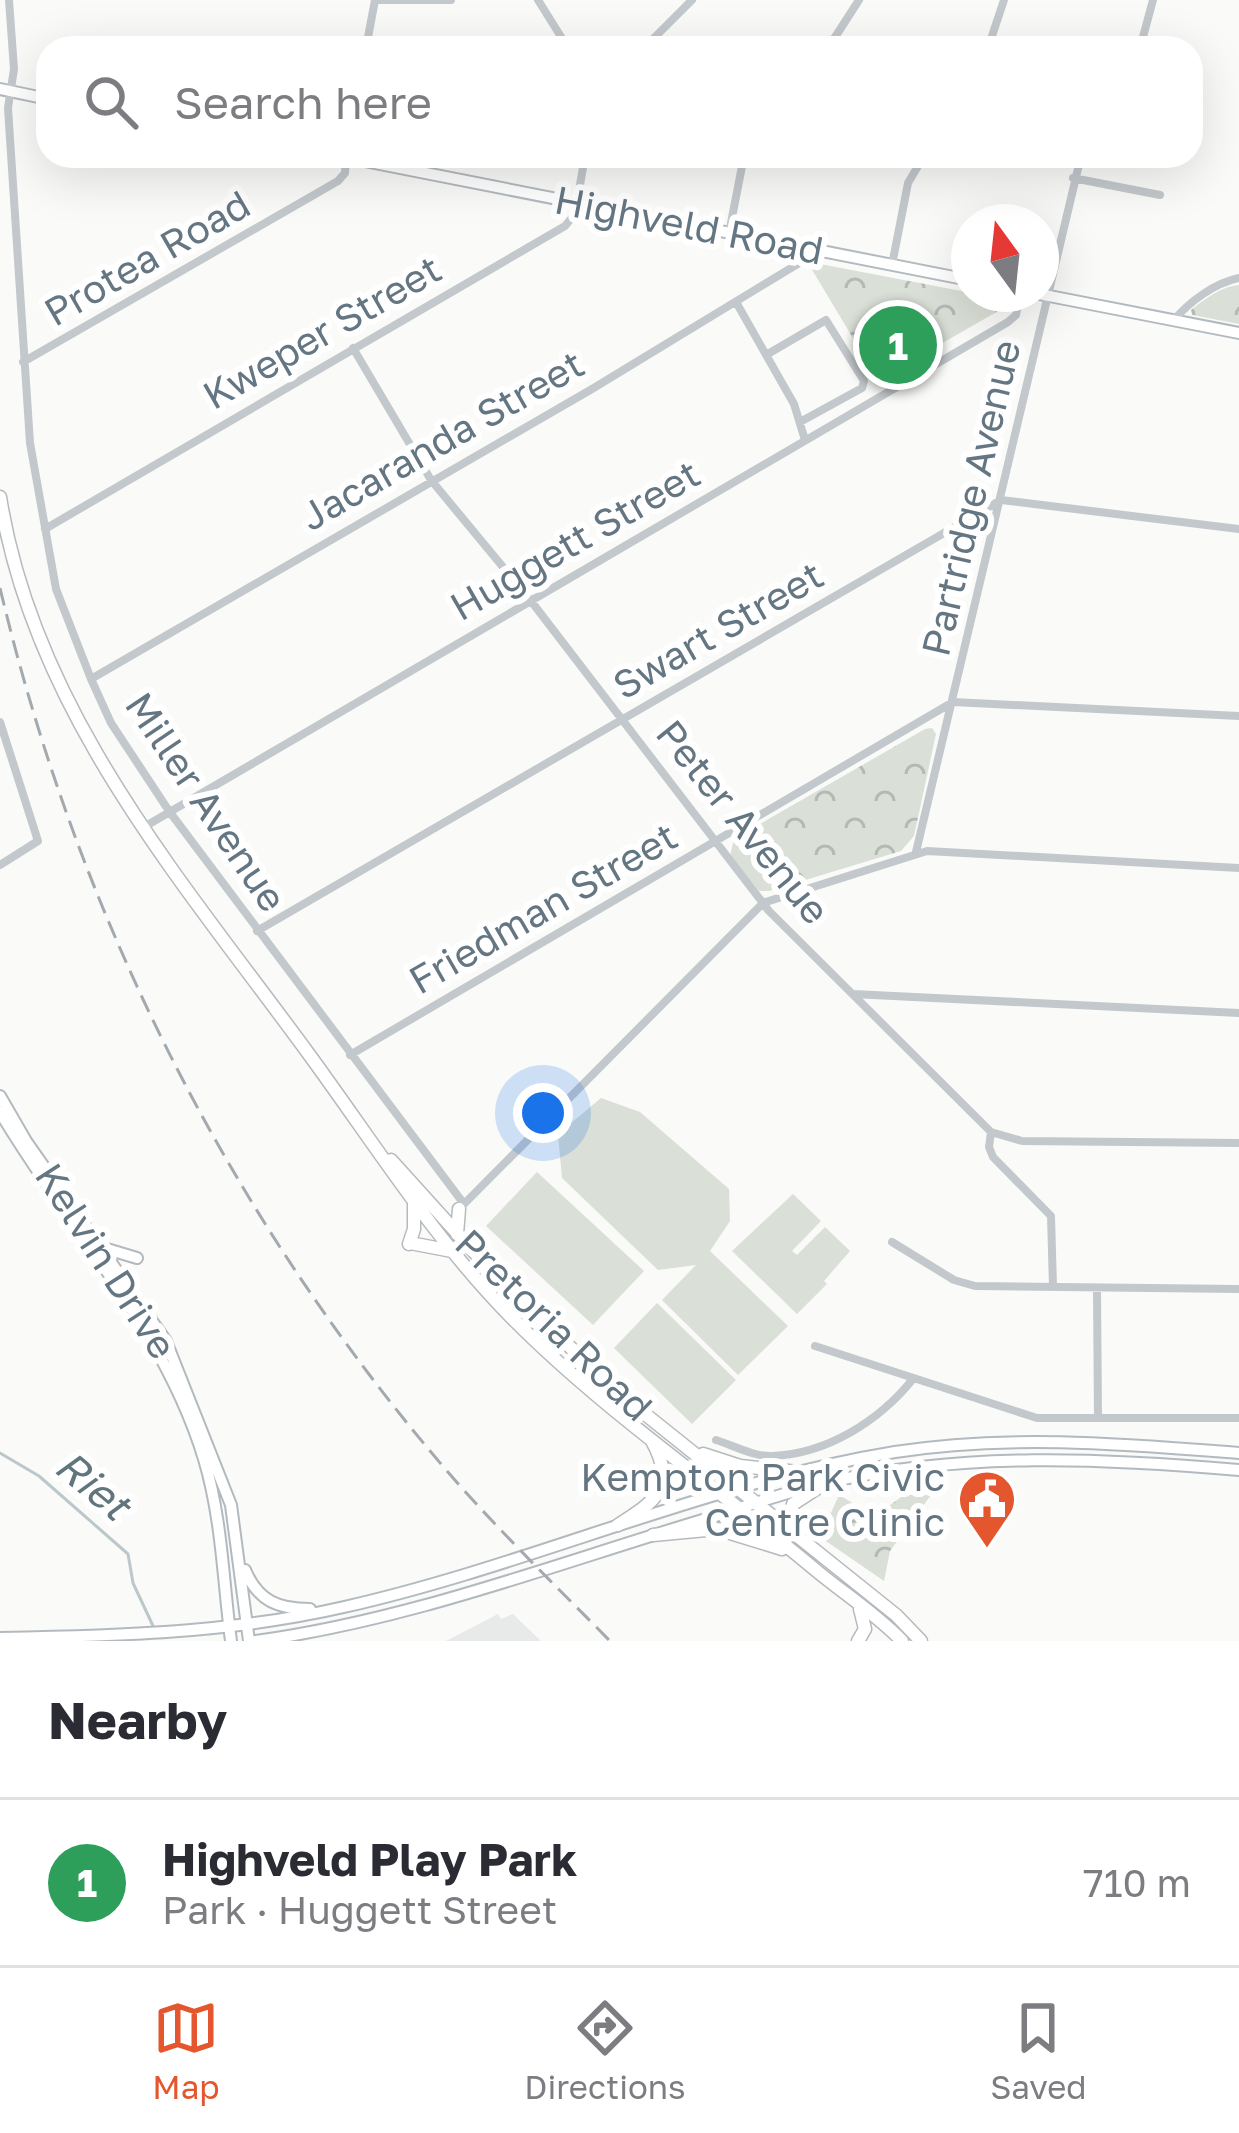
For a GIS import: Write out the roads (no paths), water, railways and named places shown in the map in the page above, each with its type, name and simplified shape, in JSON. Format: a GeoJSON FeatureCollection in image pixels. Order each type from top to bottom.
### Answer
{"type":"FeatureCollection","features":[{"type":"Feature","properties":{"kind":"main road"},"geometry":{"type":"LineString","coordinates":[[2,90],[36,97]]}},
{"type":"Feature","properties":{"kind":"main road","name":"Highveld Road"},"geometry":{"type":"LineString","coordinates":[[403,168],[951,276]]}},
{"type":"Feature","properties":{"kind":"main road"},"geometry":{"type":"LineString","coordinates":[[1059,298],[1239,333]]}},
{"type":"Feature","properties":{"kind":"main road","name":"Pretoria Road"},"geometry":{"type":"LineString","coordinates":[[0,497],[16,573],[42,648],[77,721],[144,827],[413,1202],[457,1234],[610,1386],[921,1641]]}},
{"type":"Feature","properties":{"kind":"main road","name":"Kelvin Drive"},"geometry":{"type":"LineString","coordinates":[[0,1096],[26,1142],[166,1341],[231,1505],[253,1641]]}},
{"type":"Feature","properties":{"kind":"main road","name":"Kelvin Drive"},"geometry":{"type":"LineString","coordinates":[[0,1112],[156,1345],[202,1454],[214,1496],[231,1641]]}},
{"type":"Feature","properties":{"kind":"main road","name":"Pretoria Road"},"geometry":{"type":"LineString","coordinates":[[366,1133],[442,1227],[453,1251],[513,1318],[650,1437],[902,1641]]}},
{"type":"Feature","properties":{"kind":"main road"},"geometry":{"type":"LineString","coordinates":[[413,1202],[410,1244],[453,1251]]}},
{"type":"Feature","properties":{"kind":"main road"},"geometry":{"type":"LineString","coordinates":[[457,1234],[462,1207]]}},
{"type":"Feature","properties":{"kind":"main road"},"geometry":{"type":"LineString","coordinates":[[104,1248],[137,1258]]}},
{"type":"Feature","properties":{"kind":"main road"},"geometry":{"type":"LineString","coordinates":[[618,1525],[653,1500],[662,1486],[662,1459],[650,1437]]}},
{"type":"Feature","properties":{"kind":"main road"},"geometry":{"type":"LineString","coordinates":[[0,1638],[162,1632],[344,1607],[737,1489],[898,1452],[1022,1441],[1239,1453]]}},
{"type":"Feature","properties":{"kind":"main road"},"geometry":{"type":"LineString","coordinates":[[691,1449],[740,1466],[798,1472]]}},
{"type":"Feature","properties":{"kind":"main road"},"geometry":{"type":"LineString","coordinates":[[253,1641],[324,1632],[827,1482],[1009,1461],[1094,1459],[1239,1470]]}},
{"type":"Feature","properties":{"kind":"main road"},"geometry":{"type":"LineString","coordinates":[[799,1537],[790,1518],[793,1504],[827,1482]]}},
{"type":"Feature","properties":{"kind":"main road"},"geometry":{"type":"LineString","coordinates":[[653,1534],[717,1529],[742,1533],[800,1556]]}},
{"type":"Feature","properties":{"kind":"main road"},"geometry":{"type":"LineString","coordinates":[[239,1556],[250,1584],[269,1602],[287,1608],[344,1607]]}},
{"type":"Feature","properties":{"kind":"main road"},"geometry":{"type":"LineString","coordinates":[[858,1604],[866,1624],[858,1641]]}},
{"type":"Feature","properties":{"kind":"main road"},"geometry":{"type":"LineString","coordinates":[[307,1641],[324,1632]]}},
{"type":"Feature","properties":{"kind":"street","name":"Miller Avenue"},"geometry":{"type":"LineString","coordinates":[[9,0],[14,69],[2,90],[29,442],[59,599],[112,723],[170,811],[462,1207]]}},
{"type":"Feature","properties":{"kind":"street"},"geometry":{"type":"LineString","coordinates":[[368,36],[375,0],[451,0]]}},
{"type":"Feature","properties":{"kind":"street"},"geometry":{"type":"LineString","coordinates":[[538,0],[560,36]]}},
{"type":"Feature","properties":{"kind":"street"},"geometry":{"type":"LineString","coordinates":[[656,36],[692,0]]}},
{"type":"Feature","properties":{"kind":"street"},"geometry":{"type":"LineString","coordinates":[[836,36],[859,0]]}},
{"type":"Feature","properties":{"kind":"street"},"geometry":{"type":"LineString","coordinates":[[992,36],[1004,0]]}},
{"type":"Feature","properties":{"kind":"street"},"geometry":{"type":"LineString","coordinates":[[1143,36],[1153,0]]}},
{"type":"Feature","properties":{"kind":"street","name":"Protea Road"},"geometry":{"type":"LineString","coordinates":[[23,362],[338,181],[345,168]]}},
{"type":"Feature","properties":{"kind":"street"},"geometry":{"type":"LineString","coordinates":[[577,203],[583,168]]}},
{"type":"Feature","properties":{"kind":"street"},"geometry":{"type":"LineString","coordinates":[[729,233],[742,168]]}},
{"type":"Feature","properties":{"kind":"street"},"geometry":{"type":"LineString","coordinates":[[892,265],[908,183],[917,168]]}},
{"type":"Feature","properties":{"kind":"street","name":"Partridge Avenue"},"geometry":{"type":"LineString","coordinates":[[1059,234],[1077,168]]}},
{"type":"Feature","properties":{"kind":"street"},"geometry":{"type":"LineString","coordinates":[[1073,178],[1160,195]]}},
{"type":"Feature","properties":{"kind":"street","name":"Kweper Street"},"geometry":{"type":"LineString","coordinates":[[45,529],[565,226],[573,219],[577,203]]}},
{"type":"Feature","properties":{"kind":"street","name":"Jacaranda Street"},"geometry":{"type":"LineString","coordinates":[[91,679],[820,250]]}},
{"type":"Feature","properties":{"kind":"street"},"geometry":{"type":"LineString","coordinates":[[1174,320],[1193,302],[1239,278]]}},
{"type":"Feature","properties":{"kind":"street"},"geometry":{"type":"LineString","coordinates":[[736,302],[806,440]]}},
{"type":"Feature","properties":{"kind":"street","name":"Huggett Street"},"geometry":{"type":"LineString","coordinates":[[144,827],[1008,322],[1017,312]]}},
{"type":"Feature","properties":{"kind":"street","name":"Partridge Avenue"},"geometry":{"type":"LineString","coordinates":[[916,852],[1001,500],[1040,312]]}},
{"type":"Feature","properties":{"kind":"street"},"geometry":{"type":"LineString","coordinates":[[766,355],[826,320],[865,383],[800,422]]}},
{"type":"Feature","properties":{"kind":"street","name":"Peter Avenue"},"geometry":{"type":"LineString","coordinates":[[353,349],[431,480],[531,601],[763,903],[992,1132],[989,1147],[993,1156],[1051,1216],[1053,1287]]}},
{"type":"Feature","properties":{"kind":"street"},"geometry":{"type":"LineString","coordinates":[[1001,500],[1239,529]]}},
{"type":"Feature","properties":{"kind":"street","name":"Swart Street"},"geometry":{"type":"LineString","coordinates":[[257,931],[1001,500]]}},
{"type":"Feature","properties":{"kind":"street"},"geometry":{"type":"LineString","coordinates":[[953,702],[1239,716]]}},
{"type":"Feature","properties":{"kind":"street","name":"Friedman Street"},"geometry":{"type":"LineString","coordinates":[[350,1054],[953,702]]}},
{"type":"Feature","properties":{"kind":"street"},"geometry":{"type":"LineString","coordinates":[[0,722],[38,841],[0,865]]}},
{"type":"Feature","properties":{"kind":"street"},"geometry":{"type":"LineString","coordinates":[[442,1227],[763,903],[916,852],[1239,868]]}},
{"type":"Feature","properties":{"kind":"street"},"geometry":{"type":"LineString","coordinates":[[853,994],[1239,1013]]}},
{"type":"Feature","properties":{"kind":"street"},"geometry":{"type":"LineString","coordinates":[[992,1132],[1022,1141],[1239,1144]]}},
{"type":"Feature","properties":{"kind":"street"},"geometry":{"type":"LineString","coordinates":[[892,1242],[964,1284],[1239,1289]]}},
{"type":"Feature","properties":{"kind":"street"},"geometry":{"type":"LineString","coordinates":[[1097,1289],[1098,1418]]}},
{"type":"Feature","properties":{"kind":"street"},"geometry":{"type":"LineString","coordinates":[[815,1346],[1027,1416],[1239,1418]]}},
{"type":"Feature","properties":{"kind":"street"},"geometry":{"type":"LineString","coordinates":[[716,1440],[766,1456],[837,1441],[860,1427],[913,1379]]}},
{"type":"Feature","properties":{"kind":"waterway","name":"Riet"},"geometry":{"type":"LineString","coordinates":[[0,1453],[39,1476],[128,1554],[133,1583],[154,1628]]}},
{"type":"Feature","properties":{"kind":"railway"},"geometry":{"type":"LineString","coordinates":[[0,588],[32,709],[118,943],[230,1166],[296,1272],[368,1373],[466,1493],[610,1641]]}},
{"type":"Feature","properties":{"kind":"place","name":"Highveld Play Park"},"geometry":{"type":"Point","coordinates":[898,345]}},
{"type":"Feature","properties":{"kind":"place","name":"Kempton Park Civic Centre Clinic"},"geometry":{"type":"Point","coordinates":[987,1550]}}]}
